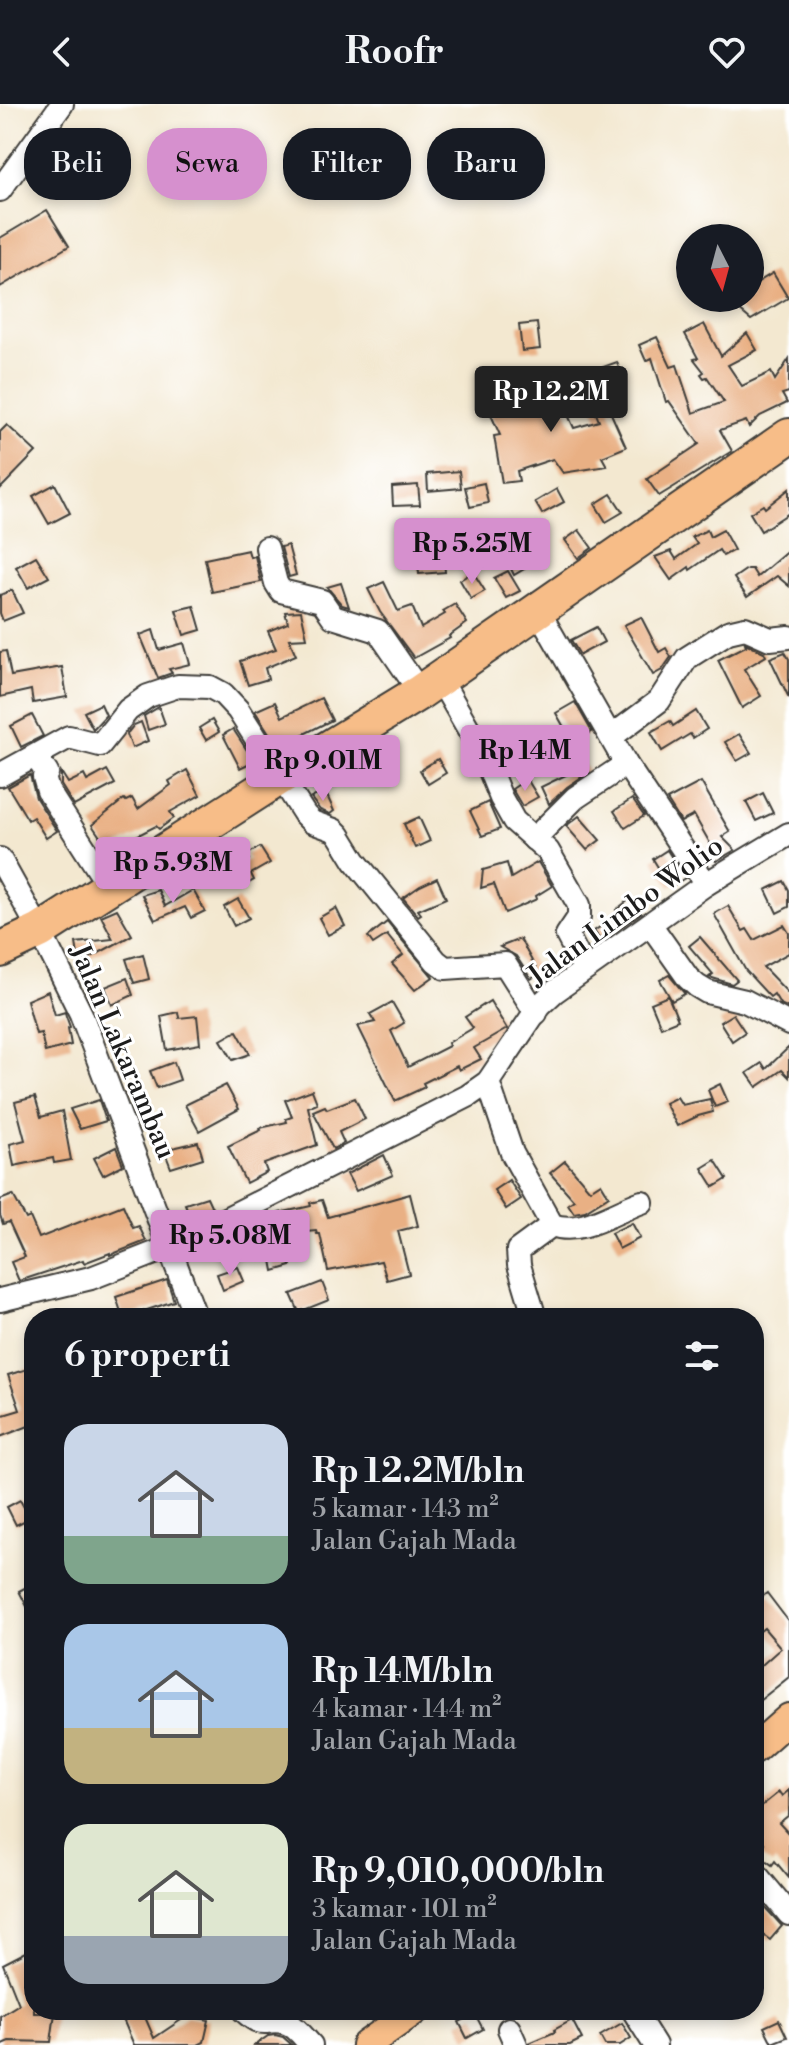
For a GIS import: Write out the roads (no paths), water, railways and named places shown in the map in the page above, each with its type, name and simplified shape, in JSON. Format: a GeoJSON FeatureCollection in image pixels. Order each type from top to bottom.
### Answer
{"type":"FeatureCollection","features":[{"type":"Feature","properties":{"kind":"highway"},"geometry":{"type":"LineString","coordinates":[[0,950],[40,931],[430,686],[789,436]]}},
{"type":"Feature","properties":{"kind":"main road"},"geometry":{"type":"LineString","coordinates":[[764,1720],[789,1699]]}},
{"type":"Feature","properties":{"kind":"main road"},"geometry":{"type":"LineString","coordinates":[[764,1740],[789,1718]]}},
{"type":"Feature","properties":{"kind":"main road"},"geometry":{"type":"LineString","coordinates":[[341,2045],[376,2020]]}},
{"type":"Feature","properties":{"kind":"main road"},"geometry":{"type":"LineString","coordinates":[[366,2045],[401,2020]]}},
{"type":"Feature","properties":{"kind":"street"},"geometry":{"type":"LineString","coordinates":[[0,190],[62,104]]}},
{"type":"Feature","properties":{"kind":"street"},"geometry":{"type":"LineString","coordinates":[[267,548],[281,591],[322,601],[333,617],[378,631],[430,686],[484,756],[514,821],[548,851],[579,905],[579,917],[567,935],[585,969]]}},
{"type":"Feature","properties":{"kind":"street"},"geometry":{"type":"LineString","coordinates":[[539,612],[626,764],[706,884]]}},
{"type":"Feature","properties":{"kind":"street"},"geometry":{"type":"LineString","coordinates":[[611,737],[659,701],[687,658],[728,632],[745,628],[770,639],[789,637]]}},
{"type":"Feature","properties":{"kind":"street"},"geometry":{"type":"LineString","coordinates":[[0,775],[69,737],[100,745],[128,710],[162,690],[178,686],[210,687],[223,694],[238,710],[305,815],[312,822],[328,827],[339,835],[355,861],[436,961],[445,968],[505,964],[536,1013]]}},
{"type":"Feature","properties":{"kind":"street"},"geometry":{"type":"LineString","coordinates":[[36,757],[47,773],[44,777],[48,791],[110,888]]}},
{"type":"Feature","properties":{"kind":"street"},"geometry":{"type":"LineString","coordinates":[[534,839],[575,798],[626,764]]}},
{"type":"Feature","properties":{"kind":"street","name":"Jalan Limbo Wolio"},"geometry":{"type":"LineString","coordinates":[[0,1300],[91,1278],[170,1247],[468,1096],[488,1082],[554,992],[706,884],[789,834]]}},
{"type":"Feature","properties":{"kind":"street","name":"Jalan Lakarambau"},"geometry":{"type":"LineString","coordinates":[[0,859],[81,1014],[192,1308]]}},
{"type":"Feature","properties":{"kind":"street"},"geometry":{"type":"LineString","coordinates":[[650,924],[697,986],[707,992],[745,1001],[789,1024]]}},
{"type":"Feature","properties":{"kind":"street"},"geometry":{"type":"LineString","coordinates":[[488,1082],[512,1153],[552,1225],[565,1230],[578,1229],[642,1202]]}},
{"type":"Feature","properties":{"kind":"street"},"geometry":{"type":"LineString","coordinates":[[532,1308],[519,1265],[518,1250],[552,1225]]}},
{"type":"Feature","properties":{"kind":"street"},"geometry":{"type":"LineString","coordinates":[[764,1884],[789,1914]]}},
{"type":"Feature","properties":{"kind":"street"},"geometry":{"type":"LineString","coordinates":[[253,2020],[268,2024],[283,2021],[292,2025],[311,2045]]}},
{"type":"Feature","properties":{"kind":"street"},"geometry":{"type":"LineString","coordinates":[[639,2020],[655,2045]]}}]}
